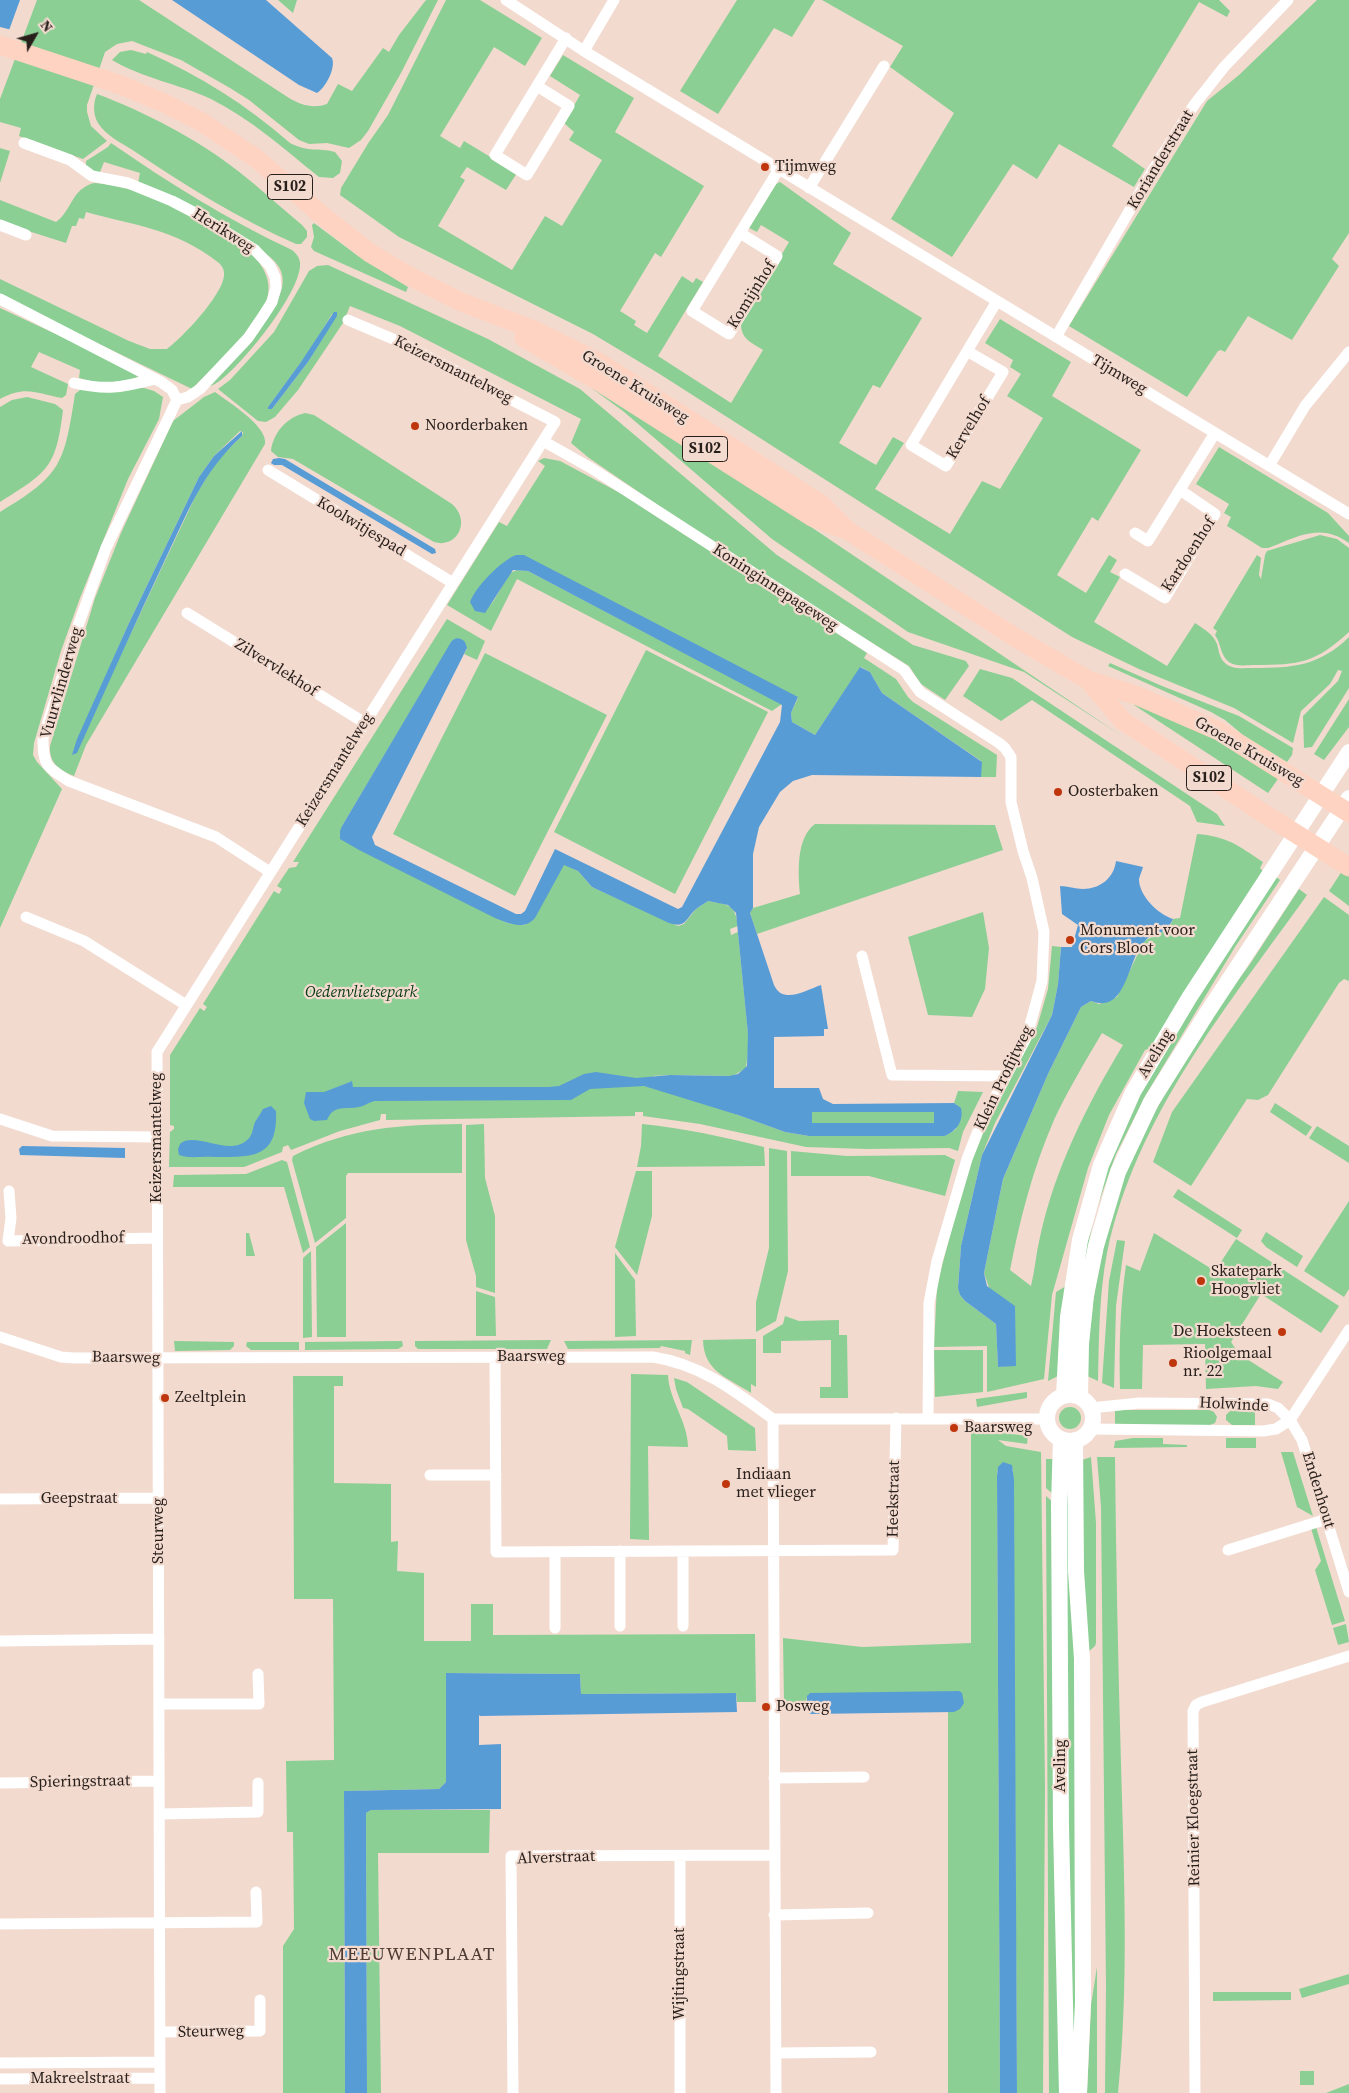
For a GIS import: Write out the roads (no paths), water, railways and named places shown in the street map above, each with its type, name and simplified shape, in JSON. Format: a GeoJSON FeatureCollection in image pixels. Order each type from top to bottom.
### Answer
{"type":"FeatureCollection","features":[{"type":"Feature","properties":{"kind":"main road","name":"Groene Kruisweg"},"geometry":{"type":"LineString","coordinates":[[0,45],[121,85],[164,103],[223,134],[257,159],[370,254],[408,276],[459,300],[534,330],[600,363],[821,504],[847,530],[1012,636],[1088,680],[1138,696],[1219,731],[1321,795],[1347,807]]}},
{"type":"Feature","properties":{"kind":"main road","name":"Groene Kruisweg"},"geometry":{"type":"LineString","coordinates":[[1088,680],[1123,721],[1349,867]]}},
{"type":"Feature","properties":{"kind":"main road","name":"Aveling"},"geometry":{"type":"LineString","coordinates":[[1078,1400],[1068,1317],[1080,1240],[1101,1165],[1138,1084],[1189,998],[1349,752]]}},
{"type":"Feature","properties":{"kind":"main road","name":"Aveling"},"geometry":{"type":"LineString","coordinates":[[1078,1400],[1086,1294],[1096,1246],[1118,1172],[1151,1102],[1316,846],[1347,807]]}},
{"type":"Feature","properties":{"kind":"main road"},"geometry":{"type":"LineString","coordinates":[[1078,1400],[1093,1421],[1091,1429],[1084,1436],[1068,1440],[1051,1431],[1048,1419],[1052,1404],[1078,1400]]}},
{"type":"Feature","properties":{"kind":"main road","name":"Aveling"},"geometry":{"type":"LineString","coordinates":[[1067,2093],[1061,1827],[1059,1504],[1068,1440]]}},
{"type":"Feature","properties":{"kind":"main road","name":"Aveling"},"geometry":{"type":"LineString","coordinates":[[1068,1440],[1082,1669],[1083,2002],[1079,2093]]}},
{"type":"Feature","properties":{"kind":"street","name":"Tijmweg"},"geometry":{"type":"LineString","coordinates":[[506,0],[584,51],[1349,514]]}},
{"type":"Feature","properties":{"kind":"street"},"geometry":{"type":"LineString","coordinates":[[584,51],[614,0]]}},
{"type":"Feature","properties":{"kind":"street","name":"Korianderstraat"},"geometry":{"type":"LineString","coordinates":[[1056,337],[1152,170],[1194,105],[1224,67],[1288,0]]}},
{"type":"Feature","properties":{"kind":"street"},"geometry":{"type":"LineString","coordinates":[[537,86],[569,106],[527,175],[494,155],[566,38]]}},
{"type":"Feature","properties":{"kind":"street"},"geometry":{"type":"LineString","coordinates":[[809,188],[884,66]]}},
{"type":"Feature","properties":{"kind":"street","name":"Herikweg"},"geometry":{"type":"LineString","coordinates":[[24,143],[64,157],[92,176],[148,190],[197,214],[255,250],[270,266],[275,277],[276,287],[272,302],[248,338],[200,389],[188,397],[177,400]]}},
{"type":"Feature","properties":{"kind":"street","name":"Komijnhof"},"geometry":{"type":"LineString","coordinates":[[740,233],[777,256],[729,334],[692,311],[779,169]]}},
{"type":"Feature","properties":{"kind":"street"},"geometry":{"type":"LineString","coordinates":[[0,225],[26,235]]}},
{"type":"Feature","properties":{"kind":"street"},"geometry":{"type":"LineString","coordinates":[[0,299],[155,379],[172,390],[177,400]]}},
{"type":"Feature","properties":{"kind":"street","name":"Kervelhof"},"geometry":{"type":"LineString","coordinates":[[968,351],[1003,372],[946,466],[911,445],[997,301]]}},
{"type":"Feature","properties":{"kind":"street","name":"Keizersmantelweg"},"geometry":{"type":"LineString","coordinates":[[159,1359],[157,1052],[555,422],[393,339],[348,320]]}},
{"type":"Feature","properties":{"kind":"street"},"geometry":{"type":"LineString","coordinates":[[1269,466],[1305,406],[1349,352]]}},
{"type":"Feature","properties":{"kind":"street"},"geometry":{"type":"LineString","coordinates":[[74,383],[95,388],[115,388],[155,379]]}},
{"type":"Feature","properties":{"kind":"street","name":"Vuurvlinderweg"},"geometry":{"type":"LineString","coordinates":[[177,400],[106,548],[79,623],[43,738],[43,756],[48,769],[69,781],[216,837],[270,872]]}},
{"type":"Feature","properties":{"kind":"street"},"geometry":{"type":"LineString","coordinates":[[1135,533],[1148,541],[1215,434]]}},
{"type":"Feature","properties":{"kind":"street","name":"Koninginnepageweg"},"geometry":{"type":"LineString","coordinates":[[543,441],[591,468],[904,670],[920,692],[998,743]]}},
{"type":"Feature","properties":{"kind":"street","name":"Koolwitjespad"},"geometry":{"type":"LineString","coordinates":[[268,470],[453,583]]}},
{"type":"Feature","properties":{"kind":"street","name":"Kardoenhof"},"geometry":{"type":"LineString","coordinates":[[1125,574],[1165,598],[1216,514],[1180,490]]}},
{"type":"Feature","properties":{"kind":"street","name":"Zilvervlekhof"},"geometry":{"type":"LineString","coordinates":[[187,612],[365,723]]}},
{"type":"Feature","properties":{"kind":"street","name":"Klein Profijtweg"},"geometry":{"type":"LineString","coordinates":[[928,1419],[928,1335],[932,1285],[962,1173],[980,1126],[1028,1036],[1042,981],[1044,932],[1032,878],[1011,802],[1011,757],[1005,748],[998,743]]}},
{"type":"Feature","properties":{"kind":"street"},"geometry":{"type":"LineString","coordinates":[[26,917],[84,941],[186,1005]]}},
{"type":"Feature","properties":{"kind":"street"},"geometry":{"type":"LineString","coordinates":[[862,956],[892,1075],[1005,1076]]}},
{"type":"Feature","properties":{"kind":"street"},"geometry":{"type":"LineString","coordinates":[[0,1119],[52,1136],[157,1137]]}},
{"type":"Feature","properties":{"kind":"street","name":"Avondroodhof"},"geometry":{"type":"LineString","coordinates":[[9,1191],[11,1218],[8,1241],[157,1238]]}},
{"type":"Feature","properties":{"kind":"street"},"geometry":{"type":"LineString","coordinates":[[1290,1420],[1349,1330]]}},
{"type":"Feature","properties":{"kind":"street","name":"Baarsweg"},"geometry":{"type":"LineString","coordinates":[[0,1337],[61,1357],[159,1359],[637,1356],[673,1360],[699,1370],[746,1399],[772,1419]]}},
{"type":"Feature","properties":{"kind":"street"},"geometry":{"type":"LineString","coordinates":[[494,1357],[496,1552],[773,1550]]}},
{"type":"Feature","properties":{"kind":"street","name":"Steurweg"},"geometry":{"type":"LineString","coordinates":[[159,1359],[160,2093]]}},
{"type":"Feature","properties":{"kind":"street","name":"Holwinde"},"geometry":{"type":"LineString","coordinates":[[1078,1400],[1139,1403],[1268,1404],[1278,1408],[1290,1420],[1276,1429],[1263,1432],[1091,1429]]}},
{"type":"Feature","properties":{"kind":"street","name":"Heekstraat"},"geometry":{"type":"LineString","coordinates":[[773,1550],[893,1550],[896,1418]]}},
{"type":"Feature","properties":{"kind":"street"},"geometry":{"type":"LineString","coordinates":[[776,2093],[772,1419],[1048,1419]]}},
{"type":"Feature","properties":{"kind":"street","name":"Endenhout"},"geometry":{"type":"LineString","coordinates":[[1290,1420],[1302,1440],[1349,1592]]}},
{"type":"Feature","properties":{"kind":"street"},"geometry":{"type":"LineString","coordinates":[[430,1475],[496,1475]]}},
{"type":"Feature","properties":{"kind":"street","name":"Geepstraat"},"geometry":{"type":"LineString","coordinates":[[0,1499],[158,1498]]}},
{"type":"Feature","properties":{"kind":"street"},"geometry":{"type":"LineString","coordinates":[[1228,1550],[1326,1519]]}},
{"type":"Feature","properties":{"kind":"street"},"geometry":{"type":"LineString","coordinates":[[620,1551],[620,1626]]}},
{"type":"Feature","properties":{"kind":"street"},"geometry":{"type":"LineString","coordinates":[[683,1551],[684,1626]]}},
{"type":"Feature","properties":{"kind":"street"},"geometry":{"type":"LineString","coordinates":[[555,1552],[555,1628]]}},
{"type":"Feature","properties":{"kind":"street"},"geometry":{"type":"LineString","coordinates":[[0,1641],[159,1639]]}},
{"type":"Feature","properties":{"kind":"street","name":"Reinier Kloegstraat"},"geometry":{"type":"LineString","coordinates":[[1195,2093],[1193,1711],[1196,1705],[1202,1702],[1349,1656]]}},
{"type":"Feature","properties":{"kind":"street"},"geometry":{"type":"LineString","coordinates":[[159,1704],[259,1704],[258,1674]]}},
{"type":"Feature","properties":{"kind":"street"},"geometry":{"type":"LineString","coordinates":[[774,1778],[864,1777]]}},
{"type":"Feature","properties":{"kind":"street","name":"Spieringstraat"},"geometry":{"type":"LineString","coordinates":[[0,1783],[160,1781]]}},
{"type":"Feature","properties":{"kind":"street"},"geometry":{"type":"LineString","coordinates":[[160,1814],[258,1812],[258,1783]]}},
{"type":"Feature","properties":{"kind":"street","name":"Alverstraat"},"geometry":{"type":"LineString","coordinates":[[513,2093],[511,1856],[774,1856]]}},
{"type":"Feature","properties":{"kind":"street","name":"Wijtingstraat"},"geometry":{"type":"LineString","coordinates":[[680,1856],[680,2093]]}},
{"type":"Feature","properties":{"kind":"street"},"geometry":{"type":"LineString","coordinates":[[0,1924],[257,1922],[256,1892]]}},
{"type":"Feature","properties":{"kind":"street"},"geometry":{"type":"LineString","coordinates":[[774,1915],[868,1914]]}},
{"type":"Feature","properties":{"kind":"street","name":"Steurweg"},"geometry":{"type":"LineString","coordinates":[[160,2032],[260,2031],[260,2000]]}},
{"type":"Feature","properties":{"kind":"street"},"geometry":{"type":"LineString","coordinates":[[776,2053],[871,2052]]}},
{"type":"Feature","properties":{"kind":"street","name":"Makreelstraat"},"geometry":{"type":"LineString","coordinates":[[0,2063],[160,2062]]}},
{"type":"Feature","properties":{"kind":"street","name":"Makreelstraat"},"geometry":{"type":"LineString","coordinates":[[0,2079],[160,2078]]}},
{"type":"Feature","properties":{"kind":"water"},"geometry":{"type":"Polygon","coordinates":[[[0,0],[20,0],[0,55],[0,0]]]}},
{"type":"Feature","properties":{"kind":"water"},"geometry":{"type":"Polygon","coordinates":[[[172,0],[266,0],[332,58],[333,67],[329,77],[317,93],[299,85],[172,0]]]}},
{"type":"Feature","properties":{"kind":"water"},"geometry":{"type":"Polygon","coordinates":[[[334,312],[337,312],[337,316],[308,362],[272,409],[268,409],[268,407],[334,312]]]}},
{"type":"Feature","properties":{"kind":"water"},"geometry":{"type":"Polygon","coordinates":[[[242,431],[242,436],[216,464],[197,494],[142,609],[77,753],[72,755],[77,739],[129,623],[199,477],[214,456],[242,431]]]}},
{"type":"Feature","properties":{"kind":"water"},"geometry":{"type":"Polygon","coordinates":[[[273,459],[285,459],[435,549],[436,553],[432,554],[282,465],[271,463],[273,459]]]}},
{"type":"Feature","properties":{"kind":"water"},"geometry":{"type":"Polygon","coordinates":[[[516,555],[524,555],[798,697],[791,713],[792,722],[815,735],[860,667],[870,672],[882,693],[982,762],[981,777],[812,775],[793,781],[780,792],[759,827],[753,854],[753,908],[750,913],[774,985],[778,991],[789,995],[821,985],[828,1029],[824,1029],[824,1036],[774,1037],[774,1088],[819,1088],[823,1099],[833,1104],[954,1103],[961,1108],[962,1113],[960,1122],[952,1132],[944,1136],[809,1136],[785,1132],[738,1115],[644,1086],[590,1089],[571,1100],[375,1101],[359,1107],[336,1110],[327,1120],[314,1121],[310,1119],[304,1103],[306,1092],[324,1092],[352,1081],[353,1087],[549,1087],[559,1086],[584,1074],[596,1072],[636,1078],[670,1075],[729,1076],[738,1074],[747,1066],[748,1034],[736,913],[728,905],[708,901],[696,909],[682,924],[669,923],[592,887],[578,871],[564,865],[535,918],[526,924],[516,925],[495,918],[340,839],[342,826],[451,642],[459,638],[465,642],[467,648],[372,837],[375,845],[516,914],[521,914],[525,911],[555,849],[678,909],[682,907],[780,722],[782,705],[528,571],[513,570],[485,613],[475,611],[470,602],[473,596],[496,568],[516,555]],[[812,1112],[812,1123],[934,1123],[934,1112],[812,1112]]]}},
{"type":"Feature","properties":{"kind":"water"},"geometry":{"type":"Polygon","coordinates":[[[1116,861],[1143,867],[1139,879],[1142,892],[1150,904],[1167,917],[1173,919],[1166,929],[1151,936],[1144,942],[1138,950],[1125,984],[1112,1000],[1103,1003],[1091,1001],[1081,1007],[1048,1074],[1003,1179],[984,1273],[987,1286],[1015,1306],[1016,1366],[998,1367],[996,1324],[965,1301],[960,1295],[958,1288],[961,1246],[982,1155],[1052,1015],[1058,984],[1061,947],[1072,947],[1078,925],[1062,914],[1060,886],[1083,889],[1100,885],[1112,873],[1116,861]]]}},
{"type":"Feature","properties":{"kind":"water"},"geometry":{"type":"Polygon","coordinates":[[[271,1106],[276,1111],[273,1138],[267,1147],[260,1152],[240,1157],[192,1157],[179,1155],[178,1149],[180,1144],[187,1141],[195,1140],[224,1146],[234,1146],[242,1143],[250,1137],[255,1122],[263,1109],[271,1106]]]}},
{"type":"Feature","properties":{"kind":"water"},"geometry":{"type":"Polygon","coordinates":[[[22,1146],[125,1148],[125,1158],[20,1155],[19,1149],[22,1146]]]}},
{"type":"Feature","properties":{"kind":"water"},"geometry":{"type":"Polygon","coordinates":[[[1003,1462],[1012,1465],[1014,1480],[1017,2093],[1000,2093],[997,1476],[998,1467],[1003,1462]]]}},
{"type":"Feature","properties":{"kind":"water"},"geometry":{"type":"Polygon","coordinates":[[[446,1673],[580,1674],[581,1694],[736,1693],[737,1712],[479,1715],[479,1745],[501,1744],[501,1809],[371,1810],[366,1813],[367,2093],[345,2093],[344,1791],[439,1789],[446,1782],[446,1673]]]}},
{"type":"Feature","properties":{"kind":"water"},"geometry":{"type":"Polygon","coordinates":[[[959,1691],[962,1693],[964,1703],[960,1709],[954,1712],[811,1714],[807,1712],[807,1696],[810,1693],[959,1691]]]}},
{"type":"Feature","properties":{"kind":"place","name":"Tijmweg"},"geometry":{"type":"Point","coordinates":[765,167]}},
{"type":"Feature","properties":{"kind":"place","name":"Noorderbaken"},"geometry":{"type":"Point","coordinates":[415,426]}},
{"type":"Feature","properties":{"kind":"place","name":"Oosterbaken"},"geometry":{"type":"Point","coordinates":[1058,792]}},
{"type":"Feature","properties":{"kind":"place","name":"Monument voor Cors Bloot"},"geometry":{"type":"Point","coordinates":[1070,940]}},
{"type":"Feature","properties":{"kind":"place","name":"Skatepark Hoogvliet"},"geometry":{"type":"Point","coordinates":[1201,1281]}},
{"type":"Feature","properties":{"kind":"place","name":"De Hoeksteen"},"geometry":{"type":"Point","coordinates":[1282,1332]}},
{"type":"Feature","properties":{"kind":"place","name":"Rioolgemaal nr. 22"},"geometry":{"type":"Point","coordinates":[1173,1363]}},
{"type":"Feature","properties":{"kind":"place","name":"Zeeltplein"},"geometry":{"type":"Point","coordinates":[165,1398]}},
{"type":"Feature","properties":{"kind":"place","name":"Baarsweg"},"geometry":{"type":"Point","coordinates":[954,1428]}},
{"type":"Feature","properties":{"kind":"place","name":"Indiaan met vlieger"},"geometry":{"type":"Point","coordinates":[726,1484]}},
{"type":"Feature","properties":{"kind":"place","name":"Posweg"},"geometry":{"type":"Point","coordinates":[766,1707]}},
{"type":"Feature","properties":{"kind":"district","name":"MEEUWENPLAAT"},"geometry":{"type":"Point","coordinates":[412,1955]}},
{"type":"Feature","properties":{"kind":"park label","name":"Oedenvlietsepark"},"geometry":{"type":"Point","coordinates":[361,993]}}]}
